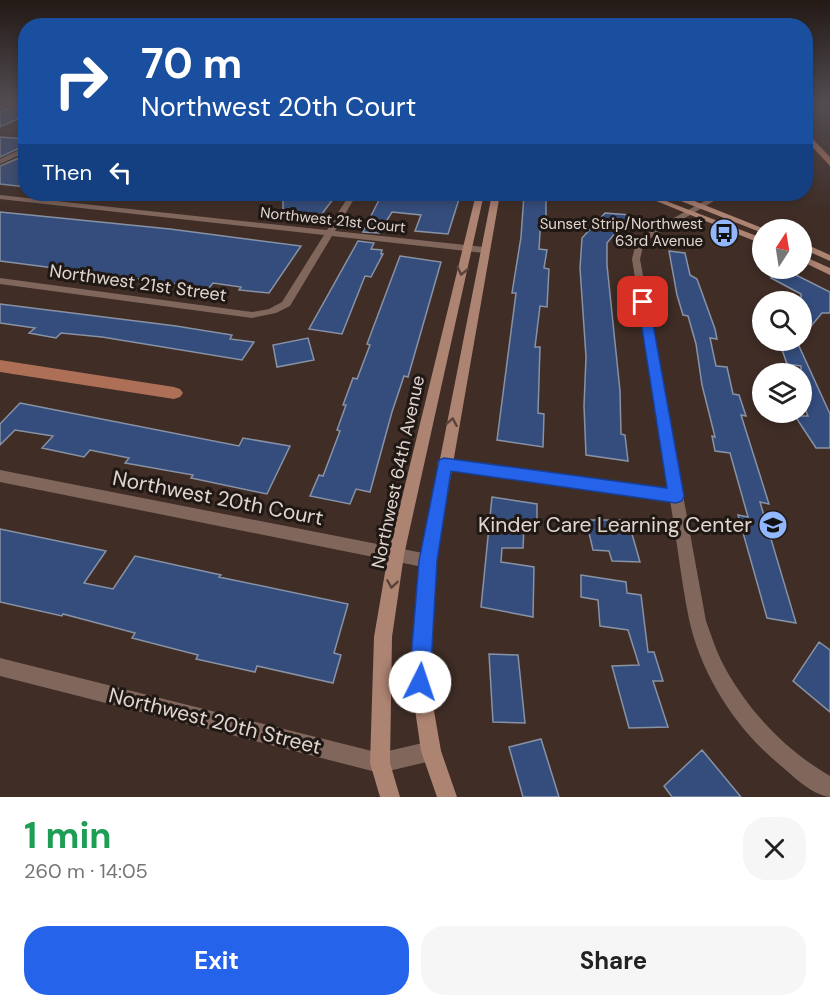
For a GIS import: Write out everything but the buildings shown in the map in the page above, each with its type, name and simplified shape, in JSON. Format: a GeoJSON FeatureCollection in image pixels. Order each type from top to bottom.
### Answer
{"type":"FeatureCollection","features":[{"type":"Feature","properties":{"kind":"street"},"geometry":{"type":"LineString","coordinates":[[0,162],[18,153]]}},
{"type":"Feature","properties":{"kind":"street","name":"Northwest 21st Court"},"geometry":{"type":"LineString","coordinates":[[0,197],[18,199]]}},
{"type":"Feature","properties":{"kind":"street","name":"Northwest 21st Court"},"geometry":{"type":"LineString","coordinates":[[36,201],[484,250]]}},
{"type":"Feature","properties":{"kind":"street"},"geometry":{"type":"LineString","coordinates":[[329,234],[349,201]]}},
{"type":"Feature","properties":{"kind":"street","name":"Northwest 64th Avenue"},"geometry":{"type":"LineString","coordinates":[[390,797],[380,763],[383,637],[396,555],[478,201]]}},
{"type":"Feature","properties":{"kind":"street"},"geometry":{"type":"LineString","coordinates":[[447,797],[431,751],[420,682],[428,561],[444,464],[494,201]]}},
{"type":"Feature","properties":{"kind":"street"},"geometry":{"type":"LineString","coordinates":[[668,201],[752,226]]}},
{"type":"Feature","properties":{"kind":"street"},"geometry":{"type":"LineString","coordinates":[[683,201],[752,236]]}},
{"type":"Feature","properties":{"kind":"street"},"geometry":{"type":"LineString","coordinates":[[710,201],[646,237],[639,247],[636,259],[698,621],[717,672],[753,726],[804,774],[830,788]]}},
{"type":"Feature","properties":{"kind":"street","name":"Northwest 21st Street"},"geometry":{"type":"LineString","coordinates":[[0,281],[252,315],[272,311],[286,304],[329,234]]}},
{"type":"Feature","properties":{"kind":"street"},"geometry":{"type":"LineString","coordinates":[[812,250],[830,258]]}},
{"type":"Feature","properties":{"kind":"street"},"geometry":{"type":"LineString","coordinates":[[812,263],[830,272]]}},
{"type":"Feature","properties":{"kind":"street"},"geometry":{"type":"LineString","coordinates":[[444,464],[676,496]]}},
{"type":"Feature","properties":{"kind":"street","name":"Northwest 20th Court"},"geometry":{"type":"LineString","coordinates":[[0,476],[428,561]]}},
{"type":"Feature","properties":{"kind":"street","name":"Northwest 20th Street"},"geometry":{"type":"LineString","coordinates":[[0,667],[380,763],[431,751]]}},
{"type":"Feature","properties":{"kind":"waterway"},"geometry":{"type":"LineString","coordinates":[[813,143],[830,163]]}},
{"type":"Feature","properties":{"kind":"waterway"},"geometry":{"type":"LineString","coordinates":[[0,366],[174,393]]}},
{"type":"Feature","properties":{"kind":"place","name":"Sunset Strip/Northwest 63rd Avenue"},"geometry":{"type":"Point","coordinates":[724,233]}},
{"type":"Feature","properties":{"kind":"place","name":"Kinder Care Learning Center"},"geometry":{"type":"Point","coordinates":[773,525]}},
{"type":"Feature","properties":{"kind":"route"},"geometry":{"type":"LineString","coordinates":[[420,682],[428,561],[444,464],[676,496],[643,302]]}}]}
